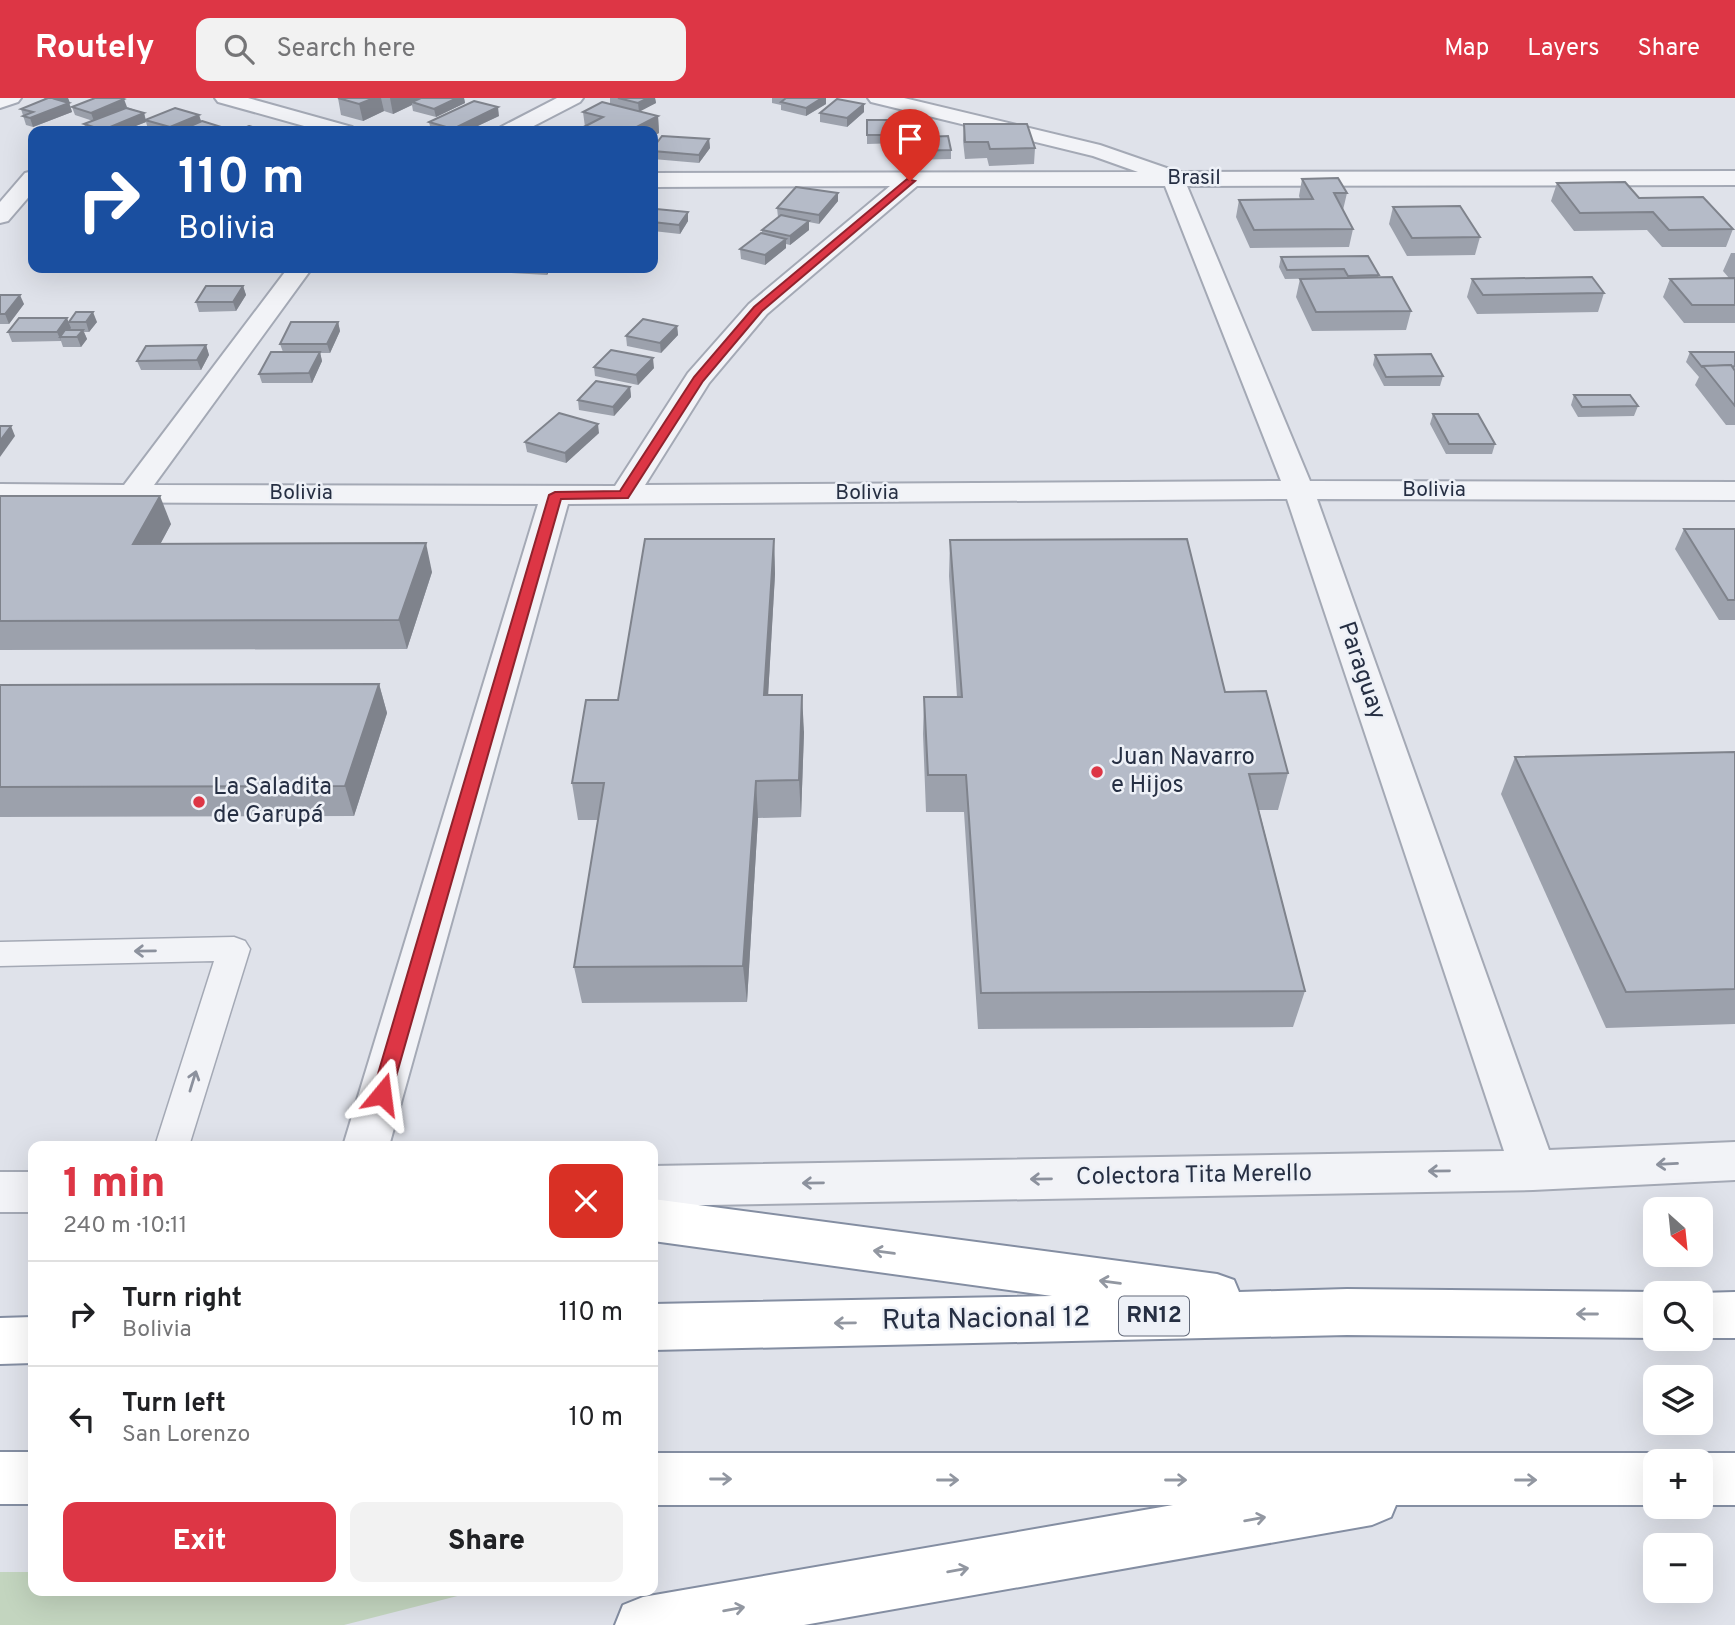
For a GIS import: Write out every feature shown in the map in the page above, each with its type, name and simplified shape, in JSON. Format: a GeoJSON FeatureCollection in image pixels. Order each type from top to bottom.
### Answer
{"type":"FeatureCollection","features":[{"type":"Feature","properties":{"kind":"highway"},"geometry":{"type":"LineString","coordinates":[[658,1221],[1347,1312]]}},
{"type":"Feature","properties":{"kind":"highway","name":"Ruta Nacional 12"},"geometry":{"type":"LineString","coordinates":[[658,1327],[1347,1312],[1643,1315]]}},
{"type":"Feature","properties":{"kind":"highway"},"geometry":{"type":"LineString","coordinates":[[1713,1315],[1735,1315]]}},
{"type":"Feature","properties":{"kind":"highway"},"geometry":{"type":"LineString","coordinates":[[0,1341],[28,1340]]}},
{"type":"Feature","properties":{"kind":"highway"},"geometry":{"type":"LineString","coordinates":[[0,1478],[28,1478]]}},
{"type":"Feature","properties":{"kind":"highway"},"geometry":{"type":"LineString","coordinates":[[658,1479],[1643,1479]]}},
{"type":"Feature","properties":{"kind":"highway"},"geometry":{"type":"LineString","coordinates":[[1713,1479],[1735,1479]]}},
{"type":"Feature","properties":{"kind":"highway"},"geometry":{"type":"LineString","coordinates":[[643,1625],[1476,1480]]}},
{"type":"Feature","properties":{"kind":"street"},"geometry":{"type":"LineString","coordinates":[[0,102],[11,98]]}},
{"type":"Feature","properties":{"kind":"street"},"geometry":{"type":"LineString","coordinates":[[225,98],[327,126]]}},
{"type":"Feature","properties":{"kind":"street"},"geometry":{"type":"LineString","coordinates":[[518,126],[573,98]]}},
{"type":"Feature","properties":{"kind":"street"},"geometry":{"type":"LineString","coordinates":[[878,98],[1100,151],[1173,178]]}},
{"type":"Feature","properties":{"kind":"street"},"geometry":{"type":"LineString","coordinates":[[0,178],[28,178]]}},
{"type":"Feature","properties":{"kind":"street","name":"Paraguay"},"geometry":{"type":"LineString","coordinates":[[1173,178],[1299,490],[1533,1170]]}},
{"type":"Feature","properties":{"kind":"street","name":"Brasil"},"geometry":{"type":"LineString","coordinates":[[658,180],[1734,179]]}},
{"type":"Feature","properties":{"kind":"street"},"geometry":{"type":"LineString","coordinates":[[624,495],[698,379],[758,309],[910,181]]}},
{"type":"Feature","properties":{"kind":"street"},"geometry":{"type":"LineString","coordinates":[[0,216],[28,184]]}},
{"type":"Feature","properties":{"kind":"street"},"geometry":{"type":"LineString","coordinates":[[134,492],[296,273]]}},
{"type":"Feature","properties":{"kind":"street","name":"Bolivia"},"geometry":{"type":"LineString","coordinates":[[0,493],[624,495],[1299,490],[1735,491]]}},
{"type":"Feature","properties":{"kind":"street"},"geometry":{"type":"LineString","coordinates":[[367,1141],[555,495]]}},
{"type":"Feature","properties":{"kind":"street","name":"Colectora Tita Merello"},"geometry":{"type":"LineString","coordinates":[[658,1186],[1533,1170],[1735,1161]]}},
{"type":"Feature","properties":{"kind":"street"},"geometry":{"type":"LineString","coordinates":[[0,1192],[28,1192]]}},
{"type":"Feature","properties":{"kind":"lane"},"geometry":{"type":"LineString","coordinates":[[0,954],[234,949],[174,1141]]}},
{"type":"Feature","properties":{"kind":"green space"},"geometry":{"type":"Polygon","coordinates":[[[0,1572],[28,1572],[28,1596],[457,1596],[344,1625],[0,1625],[0,1572]]]}},
{"type":"Feature","properties":{"kind":"building"},"geometry":{"type":"Polygon","coordinates":[[[48,98],[69,103],[30,118],[23,116],[33,112],[21,109],[48,98]]]}},
{"type":"Feature","properties":{"kind":"building"},"geometry":{"type":"Polygon","coordinates":[[[95,98],[124,99],[91,113],[72,107],[95,98]]]}},
{"type":"Feature","properties":{"kind":"building"},"geometry":{"type":"Polygon","coordinates":[[[338,98],[374,98],[359,104],[338,98]]]}},
{"type":"Feature","properties":{"kind":"building"},"geometry":{"type":"Polygon","coordinates":[[[421,98],[457,98],[434,109],[412,102],[421,98]]]}},
{"type":"Feature","properties":{"kind":"building"},"geometry":{"type":"Polygon","coordinates":[[[618,98],[648,98],[638,103],[618,98]]]}},
{"type":"Feature","properties":{"kind":"building"},"geometry":{"type":"Polygon","coordinates":[[[786,98],[822,98],[806,108],[781,102],[786,98]]]}},
{"type":"Feature","properties":{"kind":"building"},"geometry":{"type":"Polygon","coordinates":[[[837,99],[864,104],[847,118],[820,113],[837,99]]]}},
{"type":"Feature","properties":{"kind":"building"},"geometry":{"type":"Polygon","coordinates":[[[474,101],[498,107],[459,126],[443,126],[429,122],[474,101]]]}},
{"type":"Feature","properties":{"kind":"building"},"geometry":{"type":"Polygon","coordinates":[[[602,102],[658,116],[639,126],[586,126],[603,117],[583,112],[602,102]]]}},
{"type":"Feature","properties":{"kind":"building"},"geometry":{"type":"Polygon","coordinates":[[[126,108],[144,113],[113,126],[84,124],[126,108]]]}},
{"type":"Feature","properties":{"kind":"building"},"geometry":{"type":"Polygon","coordinates":[[[175,108],[199,115],[172,126],[145,120],[175,108]]]}},
{"type":"Feature","properties":{"kind":"building"},"geometry":{"type":"Polygon","coordinates":[[[867,120],[906,120],[907,135],[867,135],[867,120]]]}},
{"type":"Feature","properties":{"kind":"building"},"geometry":{"type":"Polygon","coordinates":[[[202,121],[218,126],[190,126],[202,121]]]}},
{"type":"Feature","properties":{"kind":"building"},"geometry":{"type":"Polygon","coordinates":[[[964,124],[1027,124],[1035,148],[990,149],[988,142],[965,142],[964,124]]]}},
{"type":"Feature","properties":{"kind":"building"},"geometry":{"type":"Polygon","coordinates":[[[662,136],[709,139],[699,155],[658,151],[658,141],[662,136]]]}},
{"type":"Feature","properties":{"kind":"building"},"geometry":{"type":"Polygon","coordinates":[[[948,136],[951,150],[905,151],[902,138],[948,136]]]}},
{"type":"Feature","properties":{"kind":"building"},"geometry":{"type":"Polygon","coordinates":[[[1338,178],[1347,193],[1334,193],[1353,229],[1254,230],[1239,200],[1313,199],[1302,179],[1338,178]]]}},
{"type":"Feature","properties":{"kind":"building"},"geometry":{"type":"Polygon","coordinates":[[[1625,182],[1639,198],[1703,197],[1733,229],[1669,230],[1653,212],[1580,213],[1557,183],[1625,182]]]}},
{"type":"Feature","properties":{"kind":"building"},"geometry":{"type":"Polygon","coordinates":[[[796,187],[838,193],[819,215],[777,208],[796,187]]]}},
{"type":"Feature","properties":{"kind":"building"},"geometry":{"type":"Polygon","coordinates":[[[1460,206],[1480,237],[1412,238],[1393,207],[1460,206]]]}},
{"type":"Feature","properties":{"kind":"building"},"geometry":{"type":"Polygon","coordinates":[[[658,209],[688,212],[679,225],[658,223],[658,209]]]}},
{"type":"Feature","properties":{"kind":"building"},"geometry":{"type":"Polygon","coordinates":[[[781,215],[809,221],[790,236],[762,230],[781,215]]]}},
{"type":"Feature","properties":{"kind":"building"},"geometry":{"type":"Polygon","coordinates":[[[761,233],[786,239],[765,255],[740,249],[761,233]]]}},
{"type":"Feature","properties":{"kind":"building"},"geometry":{"type":"Polygon","coordinates":[[[1368,256],[1379,275],[1348,276],[1344,269],[1287,270],[1281,257],[1368,256]]]}},
{"type":"Feature","properties":{"kind":"building"},"geometry":{"type":"Polygon","coordinates":[[[1392,277],[1411,311],[1316,312],[1300,279],[1392,277]]]}},
{"type":"Feature","properties":{"kind":"building"},"geometry":{"type":"Polygon","coordinates":[[[1592,277],[1604,293],[1483,295],[1472,279],[1592,277]]]}},
{"type":"Feature","properties":{"kind":"building"},"geometry":{"type":"Polygon","coordinates":[[[1735,278],[1735,305],[1692,305],[1670,279],[1735,278]]]}},
{"type":"Feature","properties":{"kind":"building"},"geometry":{"type":"Polygon","coordinates":[[[206,286],[243,286],[233,302],[196,302],[206,286]]]}},
{"type":"Feature","properties":{"kind":"building"},"geometry":{"type":"Polygon","coordinates":[[[0,295],[20,295],[5,314],[0,314],[0,295]]]}},
{"type":"Feature","properties":{"kind":"building"},"geometry":{"type":"Polygon","coordinates":[[[76,312],[93,312],[86,322],[69,322],[76,312]]]}},
{"type":"Feature","properties":{"kind":"building"},"geometry":{"type":"Polygon","coordinates":[[[19,318],[67,318],[57,332],[8,332],[19,318]]]}},
{"type":"Feature","properties":{"kind":"building"},"geometry":{"type":"Polygon","coordinates":[[[643,319],[677,326],[660,343],[626,336],[643,319]]]}},
{"type":"Feature","properties":{"kind":"building"},"geometry":{"type":"Polygon","coordinates":[[[291,322],[338,322],[327,344],[280,344],[291,322]]]}},
{"type":"Feature","properties":{"kind":"building"},"geometry":{"type":"Polygon","coordinates":[[[65,330],[83,330],[77,337],[60,337],[65,330]]]}},
{"type":"Feature","properties":{"kind":"building"},"geometry":{"type":"Polygon","coordinates":[[[206,345],[197,360],[137,361],[146,346],[206,345]]]}},
{"type":"Feature","properties":{"kind":"building"},"geometry":{"type":"Polygon","coordinates":[[[611,350],[653,358],[636,375],[594,367],[611,350]]]}},
{"type":"Feature","properties":{"kind":"building"},"geometry":{"type":"Polygon","coordinates":[[[271,352],[320,352],[309,373],[259,374],[271,352]]]}},
{"type":"Feature","properties":{"kind":"building"},"geometry":{"type":"Polygon","coordinates":[[[1690,352],[1735,352],[1735,366],[1702,367],[1690,352]]]}},
{"type":"Feature","properties":{"kind":"building"},"geometry":{"type":"Polygon","coordinates":[[[1431,354],[1443,376],[1386,377],[1375,355],[1431,354]]]}},
{"type":"Feature","properties":{"kind":"building"},"geometry":{"type":"Polygon","coordinates":[[[1731,365],[1735,371],[1735,406],[1703,366],[1731,365]]]}},
{"type":"Feature","properties":{"kind":"building"},"geometry":{"type":"Polygon","coordinates":[[[596,381],[630,387],[613,407],[578,400],[596,381]]]}},
{"type":"Feature","properties":{"kind":"building"},"geometry":{"type":"Polygon","coordinates":[[[1574,395],[1630,395],[1638,406],[1582,407],[1574,395]]]}},
{"type":"Feature","properties":{"kind":"building"},"geometry":{"type":"Polygon","coordinates":[[[559,413],[598,424],[565,453],[525,442],[559,413]]]}},
{"type":"Feature","properties":{"kind":"building"},"geometry":{"type":"Polygon","coordinates":[[[1433,414],[1478,414],[1495,444],[1449,444],[1433,414]]]}},
{"type":"Feature","properties":{"kind":"building"},"geometry":{"type":"Polygon","coordinates":[[[0,426],[11,426],[0,441],[0,426]]]}},
{"type":"Feature","properties":{"kind":"building"},"geometry":{"type":"Polygon","coordinates":[[[0,496],[160,496],[133,544],[426,543],[399,620],[0,621],[0,496]]]}},
{"type":"Feature","properties":{"kind":"building"},"geometry":{"type":"Polygon","coordinates":[[[1684,529],[1735,529],[1735,600],[1728,600],[1684,529]]]}},
{"type":"Feature","properties":{"kind":"building"},"geometry":{"type":"Polygon","coordinates":[[[645,539],[774,539],[764,695],[802,695],[799,780],[756,781],[743,966],[574,967],[604,783],[572,783],[586,700],[618,700],[645,539]]]}},
{"type":"Feature","properties":{"kind":"building","name":"Juan Navarro e Hijos"},"geometry":{"type":"Polygon","coordinates":[[[1187,539],[1225,692],[1266,691],[1288,773],[1249,774],[1305,991],[981,993],[966,775],[928,775],[924,697],[962,697],[950,540],[1187,539]]]}},
{"type":"Feature","properties":{"kind":"building"},"geometry":{"type":"Polygon","coordinates":[[[379,684],[345,786],[0,787],[0,685],[379,684]]]}},
{"type":"Feature","properties":{"kind":"building"},"geometry":{"type":"Polygon","coordinates":[[[1735,752],[1735,989],[1626,992],[1515,757],[1735,752]]]}},
{"type":"Feature","properties":{"kind":"place","name":"Juan Navarro e Hijos"},"geometry":{"type":"Point","coordinates":[1097,772]}},
{"type":"Feature","properties":{"kind":"place","name":"La Saladita de Garupá"},"geometry":{"type":"Point","coordinates":[199,802]}},
{"type":"Feature","properties":{"kind":"route"},"geometry":{"type":"LineString","coordinates":[[382,1094],[555,495],[624,495],[698,379],[758,309],[910,181]]}}]}
